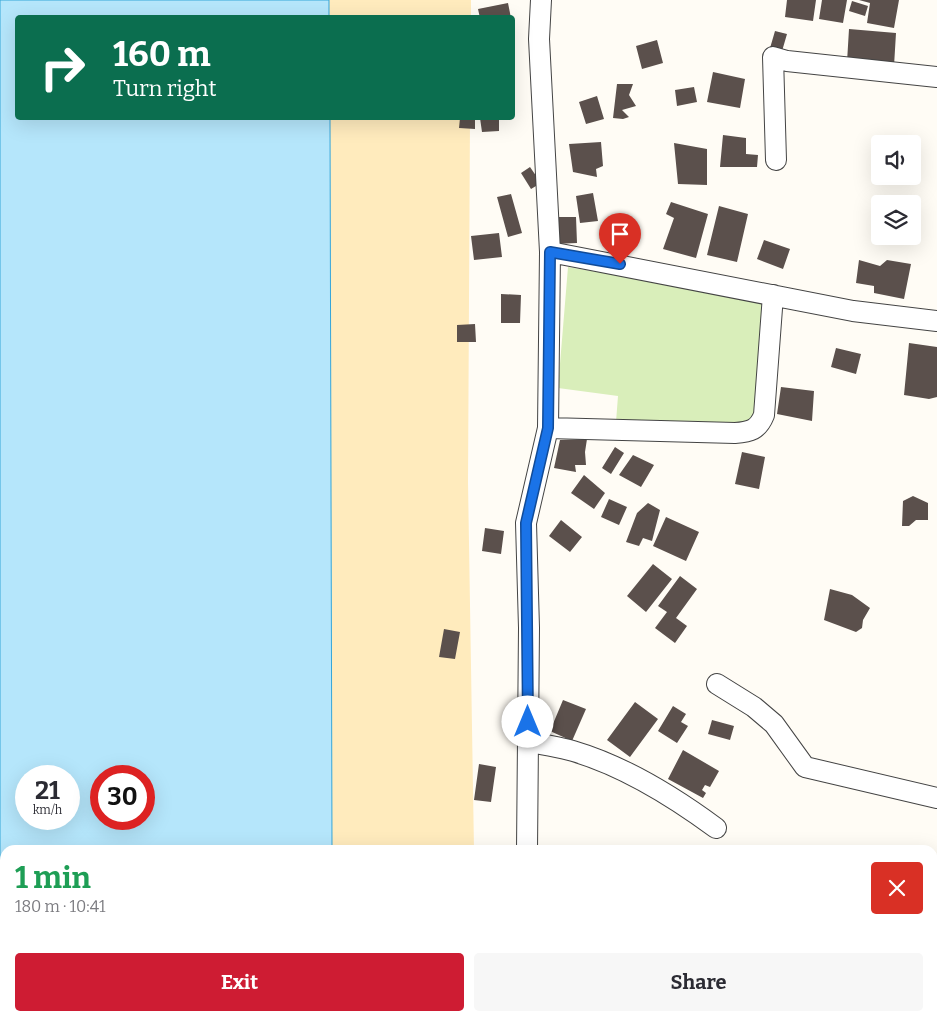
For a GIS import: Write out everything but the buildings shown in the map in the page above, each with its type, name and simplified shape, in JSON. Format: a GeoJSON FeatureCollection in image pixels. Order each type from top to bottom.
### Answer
{"type":"FeatureCollection","features":[{"type":"Feature","properties":{"kind":"street"},"geometry":{"type":"LineString","coordinates":[[527,845],[529,628],[526,523],[548,428],[550,252],[539,39],[541,0]]}},
{"type":"Feature","properties":{"kind":"street"},"geometry":{"type":"LineString","coordinates":[[776,160],[773,57],[788,61],[937,77]]}},
{"type":"Feature","properties":{"kind":"street"},"geometry":{"type":"LineString","coordinates":[[550,252],[852,311],[937,321]]}},
{"type":"Feature","properties":{"kind":"street"},"geometry":{"type":"LineString","coordinates":[[548,428],[735,433],[749,432],[757,428],[764,416],[773,295]]}},
{"type":"Feature","properties":{"kind":"street"},"geometry":{"type":"LineString","coordinates":[[717,684],[754,708],[774,724],[805,767],[937,798]]}},
{"type":"Feature","properties":{"kind":"street"},"geometry":{"type":"LineString","coordinates":[[528,742],[574,752],[619,770],[685,805],[716,828]]}},
{"type":"Feature","properties":{"kind":"green space"},"geometry":{"type":"Polygon","coordinates":[[[568,267],[764,300],[755,427],[616,422],[618,396],[558,388],[568,267]]]}},
{"type":"Feature","properties":{"kind":"sand"},"geometry":{"type":"Polygon","coordinates":[[[329,0],[471,0],[471,15],[329,15],[329,0]]]}},
{"type":"Feature","properties":{"kind":"sand"},"geometry":{"type":"Polygon","coordinates":[[[330,120],[470,120],[468,482],[474,845],[332,845],[330,120]]]}},
{"type":"Feature","properties":{"kind":"water"},"geometry":{"type":"Polygon","coordinates":[[[0,0],[329,0],[329,15],[15,15],[15,120],[330,120],[332,845],[0,845],[0,0]]]}},
{"type":"Feature","properties":{"kind":"route"},"geometry":{"type":"LineString","coordinates":[[528,722],[529,628],[526,523],[548,428],[550,252],[620,264]]}}]}
